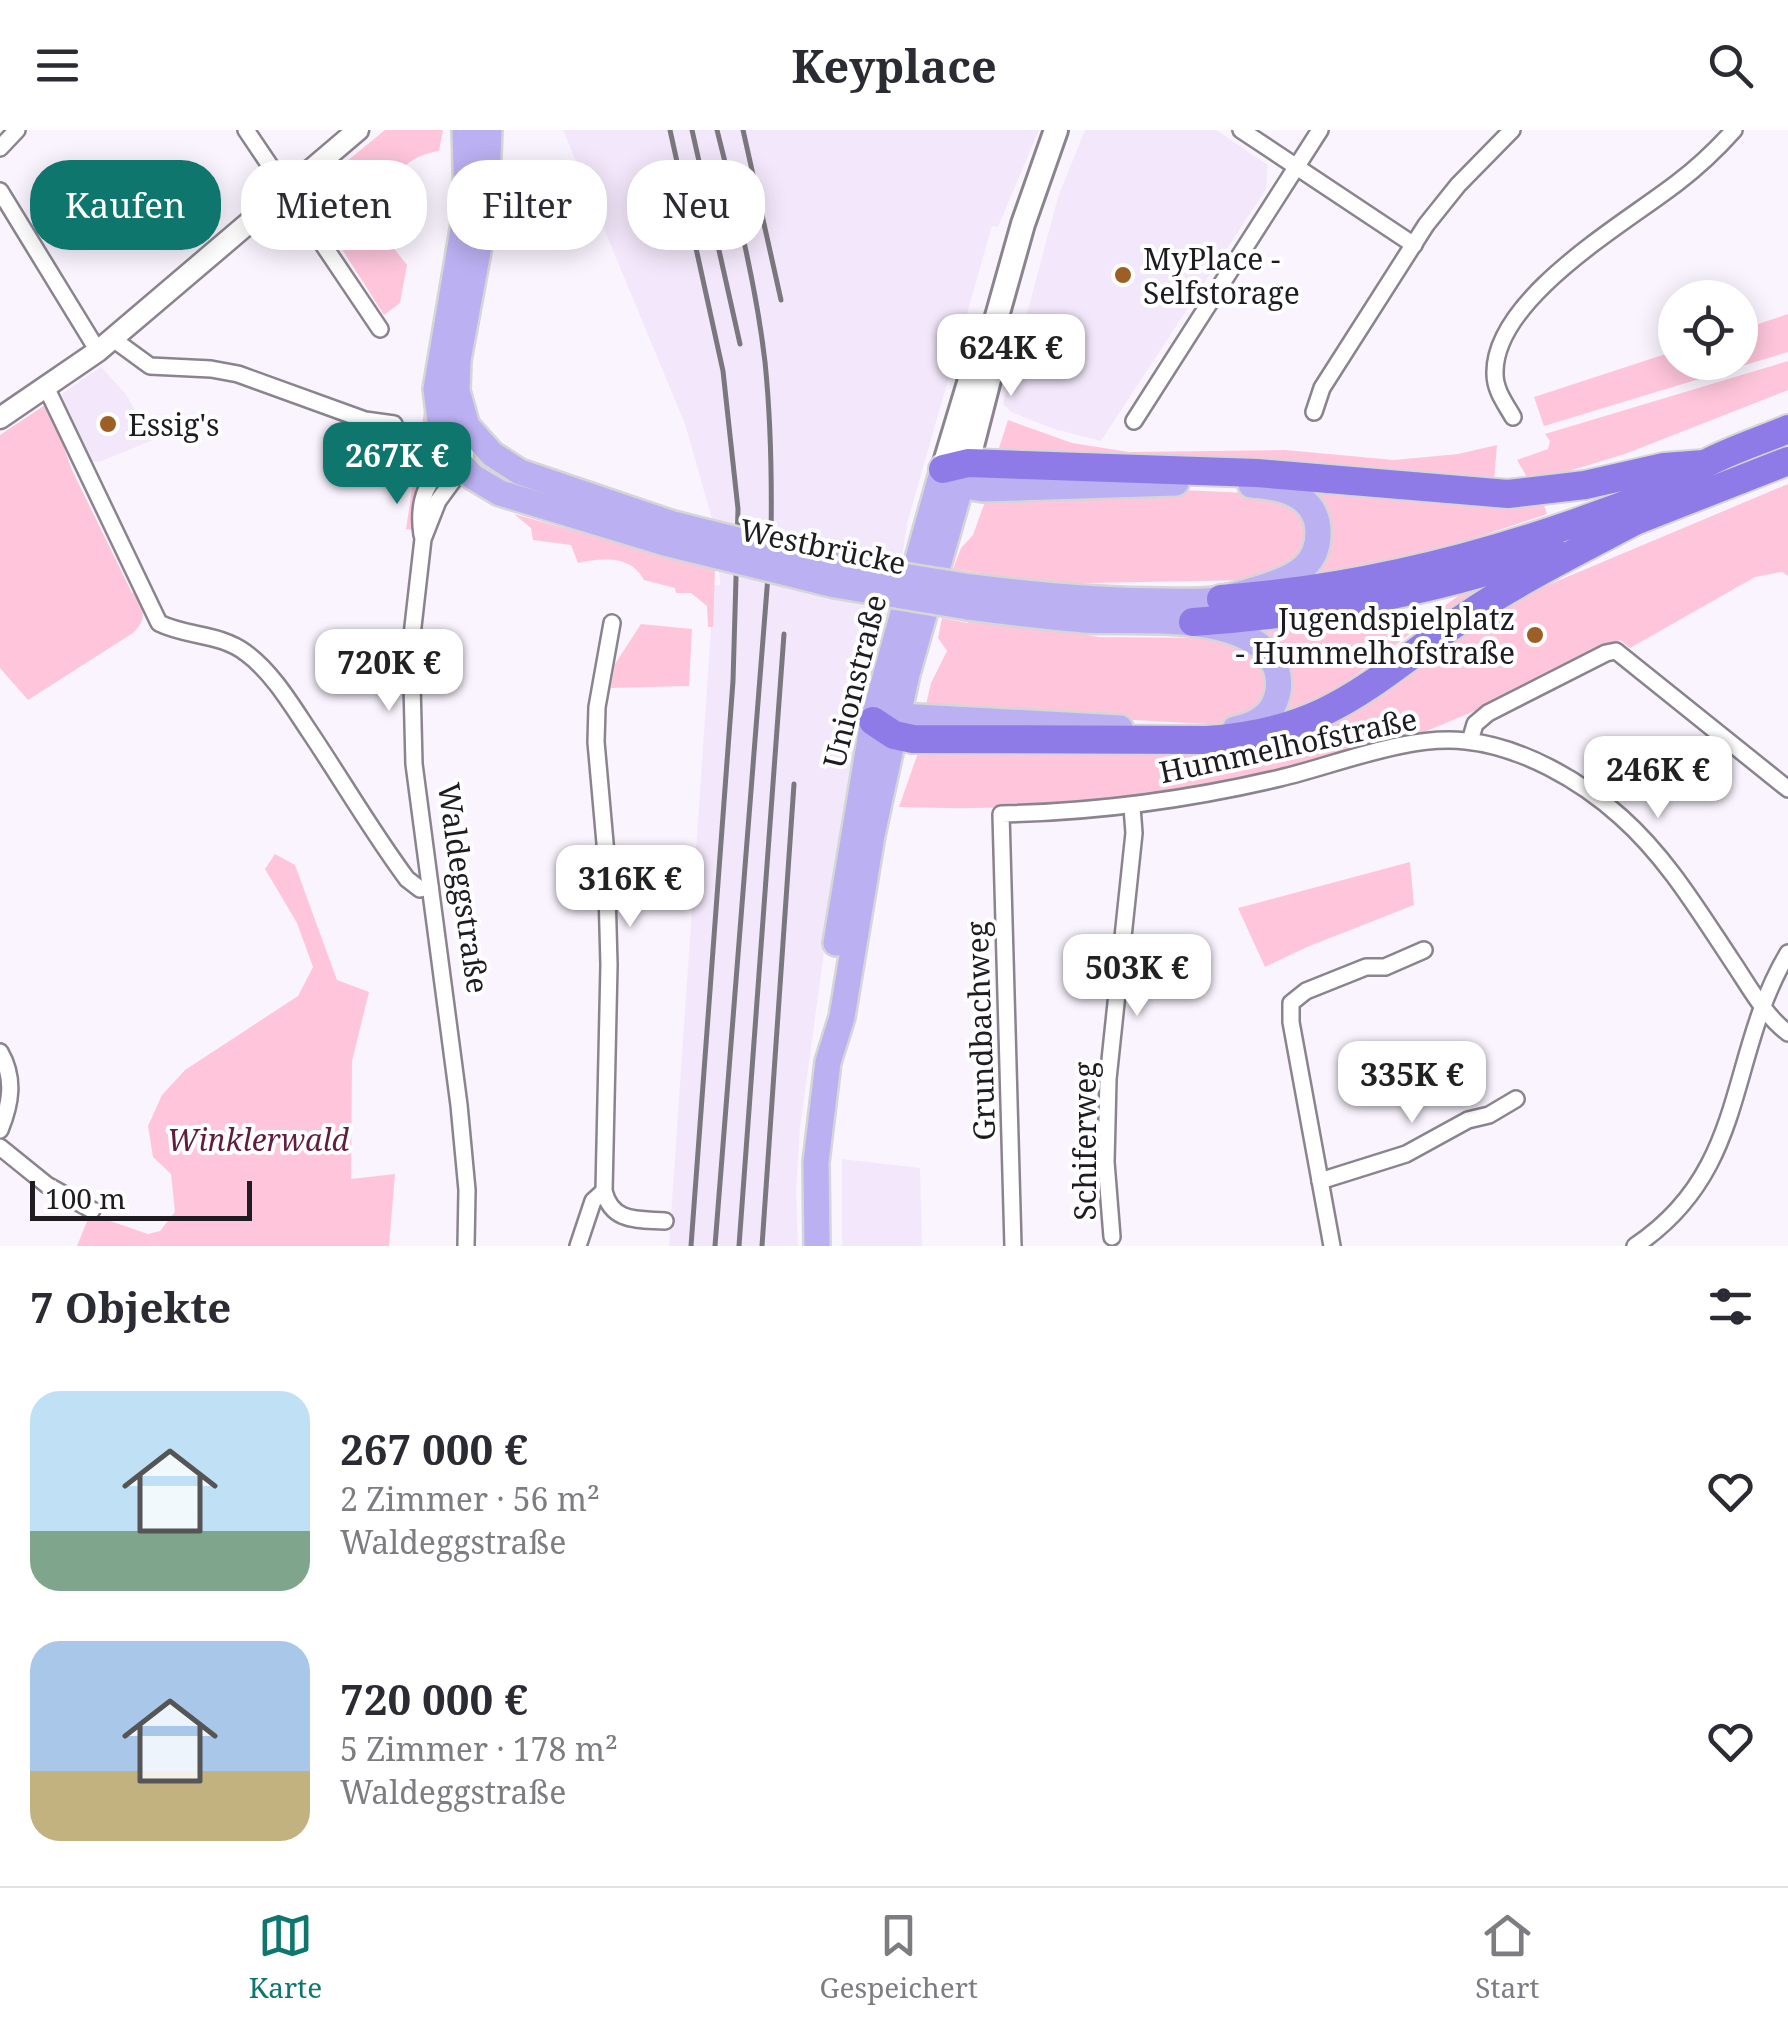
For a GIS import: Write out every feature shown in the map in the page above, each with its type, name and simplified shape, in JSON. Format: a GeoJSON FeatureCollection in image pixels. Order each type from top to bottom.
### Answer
{"type":"FeatureCollection","features":[{"type":"Feature","properties":{"kind":"highway"},"geometry":{"type":"LineString","coordinates":[[1221,599],[1327,588],[1459,559],[1670,487],[1704,464],[1788,429]]}},
{"type":"Feature","properties":{"kind":"highway"},"geometry":{"type":"LineString","coordinates":[[1193,622],[1258,617],[1408,593],[1512,564],[1633,522],[1788,461]]}},
{"type":"Feature","properties":{"kind":"highway"},"geometry":{"type":"LineString","coordinates":[[957,472],[1257,473],[1508,494],[1584,486],[1664,468],[1704,464]]}},
{"type":"Feature","properties":{"kind":"highway"},"geometry":{"type":"LineString","coordinates":[[888,724],[913,739],[1206,740],[1288,727],[1347,702],[1476,609],[1633,522]]}},
{"type":"Feature","properties":{"kind":"main road"},"geometry":{"type":"LineString","coordinates":[[466,130],[467,206],[436,389],[441,429],[461,462],[500,493],[668,533]]}},
{"type":"Feature","properties":{"kind":"main road"},"geometry":{"type":"LineString","coordinates":[[488,130],[486,208],[457,377],[468,426],[482,445],[510,466],[668,533]]}},
{"type":"Feature","properties":{"kind":"main road","name":"Unionstraße"},"geometry":{"type":"LineString","coordinates":[[817,1246],[816,1162],[828,1062],[842,1017],[888,724],[957,472],[992,368],[994,326],[1022,224],[1056,130]]}},
{"type":"Feature","properties":{"kind":"main road"},"geometry":{"type":"LineString","coordinates":[[461,462],[489,468],[510,466]]}},
{"type":"Feature","properties":{"kind":"main road"},"geometry":{"type":"LineString","coordinates":[[957,472],[983,489],[1202,482],[1280,488],[1302,498],[1318,524],[1318,543],[1311,559],[1289,577],[1221,599],[970,597]]}},
{"type":"Feature","properties":{"kind":"main road","name":"Westbrücke"},"geometry":{"type":"LineString","coordinates":[[668,533],[835,585],[970,597]]}},
{"type":"Feature","properties":{"kind":"main road"},"geometry":{"type":"LineString","coordinates":[[888,724],[1200,731],[1243,727],[1272,708],[1278,688],[1277,672],[1259,644],[1244,637],[1193,622],[1088,620],[970,597]]}},
{"type":"Feature","properties":{"kind":"street"},"geometry":{"type":"LineString","coordinates":[[0,148],[17,130]]}},
{"type":"Feature","properties":{"kind":"street"},"geometry":{"type":"LineString","coordinates":[[246,130],[266,160]]}},
{"type":"Feature","properties":{"kind":"street"},"geometry":{"type":"LineString","coordinates":[[322,160],[358,130]]}},
{"type":"Feature","properties":{"kind":"street"},"geometry":{"type":"LineString","coordinates":[[1241,130],[1414,245]]}},
{"type":"Feature","properties":{"kind":"street"},"geometry":{"type":"LineString","coordinates":[[1134,421],[1320,130]]}},
{"type":"Feature","properties":{"kind":"street"},"geometry":{"type":"LineString","coordinates":[[1314,412],[1322,388],[1414,245],[1446,200],[1512,130]]}},
{"type":"Feature","properties":{"kind":"street"},"geometry":{"type":"LineString","coordinates":[[1513,416],[1500,396],[1495,375],[1501,344],[1516,318],[1567,264],[1678,183],[1734,130]]}},
{"type":"Feature","properties":{"kind":"street"},"geometry":{"type":"LineString","coordinates":[[0,191],[105,345],[150,366],[211,368],[238,374],[377,424],[394,424]]}},
{"type":"Feature","properties":{"kind":"street"},"geometry":{"type":"LineString","coordinates":[[0,418],[105,345],[241,228]]}},
{"type":"Feature","properties":{"kind":"street"},"geometry":{"type":"LineString","coordinates":[[326,250],[380,329]]}},
{"type":"Feature","properties":{"kind":"street"},"geometry":{"type":"LineString","coordinates":[[46,387],[159,623],[223,640],[248,654],[297,713],[408,880],[420,889],[430,888]]}},
{"type":"Feature","properties":{"kind":"street"},"geometry":{"type":"LineString","coordinates":[[461,462],[468,426]]}},
{"type":"Feature","properties":{"kind":"street","name":"Waldeggstraße"},"geometry":{"type":"LineString","coordinates":[[461,462],[436,473],[423,494],[423,538],[411,644],[411,701],[416,781],[461,1122],[467,1190],[466,1246]]}},
{"type":"Feature","properties":{"kind":"street"},"geometry":{"type":"LineString","coordinates":[[612,624],[597,708],[596,742],[606,854],[609,965],[604,1191],[608,1206],[616,1214],[665,1220]]}},
{"type":"Feature","properties":{"kind":"street"},"geometry":{"type":"LineString","coordinates":[[1470,741],[1476,724],[1488,714],[1616,651],[1788,789]]}},
{"type":"Feature","properties":{"kind":"street","name":"Hummelhofstraße"},"geometry":{"type":"LineString","coordinates":[[1001,814],[1132,807],[1282,778],[1418,743],[1470,741],[1553,770],[1620,816],[1672,871],[1761,1004],[1788,1033]]}},
{"type":"Feature","properties":{"kind":"street","name":"Schiferweg"},"geometry":{"type":"LineString","coordinates":[[1112,1237],[1106,1162],[1108,1078],[1134,833],[1132,807]]}},
{"type":"Feature","properties":{"kind":"street","name":"Grundbachweg"},"geometry":{"type":"LineString","coordinates":[[1001,814],[1013,1246]]}},
{"type":"Feature","properties":{"kind":"street"},"geometry":{"type":"LineString","coordinates":[[1332,1246],[1290,1003],[1306,992],[1366,967],[1385,967],[1424,950]]}},
{"type":"Feature","properties":{"kind":"street"},"geometry":{"type":"LineString","coordinates":[[1635,1246],[1687,1202],[1713,1160],[1729,1124],[1761,1004],[1788,953]]}},
{"type":"Feature","properties":{"kind":"street"},"geometry":{"type":"LineString","coordinates":[[0,1052],[8,1066],[10,1082],[0,1130]]}},
{"type":"Feature","properties":{"kind":"street"},"geometry":{"type":"LineString","coordinates":[[1320,1181],[1406,1154],[1516,1099]]}},
{"type":"Feature","properties":{"kind":"street"},"geometry":{"type":"LineString","coordinates":[[0,1147],[48,1185],[92,1210]]}},
{"type":"Feature","properties":{"kind":"street"},"geometry":{"type":"LineString","coordinates":[[578,1246],[593,1201],[604,1191]]}},
{"type":"Feature","properties":{"kind":"shaded area"},"geometry":{"type":"Polygon","coordinates":[[[563,130],[1039,130],[998,227],[992,226],[907,524],[902,558],[862,708],[800,1128],[798,1246],[669,1246],[714,586],[720,585],[720,580],[712,519],[685,424],[607,236],[607,160],[575,160],[563,130]]]}},
{"type":"Feature","properties":{"kind":"shaded area"},"geometry":{"type":"Polygon","coordinates":[[[1085,130],[1216,130],[1268,165],[1266,189],[1101,441],[1054,429],[1011,412],[1003,404],[1058,197],[1085,130]]]}},
{"type":"Feature","properties":{"kind":"shaded area","name":"Essig's"},"geometry":{"type":"Polygon","coordinates":[[[101,367],[125,393],[153,440],[99,462],[89,461],[79,448],[62,394],[101,367]]]}},
{"type":"Feature","properties":{"kind":"shaded area"},"geometry":{"type":"Polygon","coordinates":[[[842,1159],[920,1168],[922,1246],[842,1246],[842,1159]]]}},
{"type":"Feature","properties":{"kind":"green space"},"geometry":{"type":"Polygon","coordinates":[[[385,130],[443,130],[439,151],[414,160],[348,160],[385,130]]]}},
{"type":"Feature","properties":{"kind":"green space"},"geometry":{"type":"Polygon","coordinates":[[[343,250],[395,250],[407,265],[400,303],[384,315],[343,250]]]}},
{"type":"Feature","properties":{"kind":"green space"},"geometry":{"type":"Polygon","coordinates":[[[1788,314],[1788,352],[1758,361],[1758,324],[1788,314]]]}},
{"type":"Feature","properties":{"kind":"green space"},"geometry":{"type":"Polygon","coordinates":[[[1658,357],[1658,380],[1696,380],[1544,426],[1534,397],[1658,357]]]}},
{"type":"Feature","properties":{"kind":"green space"},"geometry":{"type":"Polygon","coordinates":[[[1788,361],[1788,390],[1625,454],[1546,478],[1528,479],[1517,460],[1548,449],[1550,441],[1545,434],[1725,380],[1758,380],[1758,370],[1788,361]]]}},
{"type":"Feature","properties":{"kind":"green space"},"geometry":{"type":"Polygon","coordinates":[[[426,398],[437,449],[421,486],[415,530],[406,529],[426,398]]]}},
{"type":"Feature","properties":{"kind":"green space"},"geometry":{"type":"Polygon","coordinates":[[[48,403],[72,470],[132,593],[136,592],[143,614],[133,633],[28,700],[0,668],[0,435],[48,403]]]}},
{"type":"Feature","properties":{"kind":"green space"},"geometry":{"type":"Polygon","coordinates":[[[1008,420],[1072,443],[1129,452],[1285,450],[1394,460],[1458,454],[1497,445],[1494,481],[998,451],[1008,420]]]}},
{"type":"Feature","properties":{"kind":"green space"},"geometry":{"type":"Polygon","coordinates":[[[1788,484],[1788,576],[1782,572],[1755,577],[1630,648],[1620,640],[1421,733],[1275,772],[1133,797],[1043,806],[899,807],[920,747],[1271,740],[1450,642],[1519,597],[1788,484]]]}},
{"type":"Feature","properties":{"kind":"green space"},"geometry":{"type":"Polygon","coordinates":[[[1306,489],[1469,505],[1543,502],[1547,514],[1403,562],[1297,583],[1309,574],[1306,489]]]}},
{"type":"Feature","properties":{"kind":"green space"},"geometry":{"type":"Polygon","coordinates":[[[1182,490],[1271,494],[1296,503],[1309,530],[1299,561],[1252,580],[1034,584],[981,579],[981,573],[953,569],[961,548],[973,535],[987,496],[1182,490]]]}},
{"type":"Feature","properties":{"kind":"green space"},"geometry":{"type":"Polygon","coordinates":[[[514,514],[715,570],[713,627],[708,627],[707,606],[691,593],[676,593],[675,588],[644,580],[624,562],[578,563],[571,545],[533,540],[531,528],[514,514]]]}},
{"type":"Feature","properties":{"kind":"green space"},"geometry":{"type":"Polygon","coordinates":[[[1500,581],[1444,621],[1422,625],[1318,704],[1270,724],[1283,705],[1248,628],[1291,622],[1306,627],[1369,630],[1430,616],[1464,592],[1500,581]]]}},
{"type":"Feature","properties":{"kind":"green space"},"geometry":{"type":"Polygon","coordinates":[[[969,617],[1099,637],[1216,638],[1254,651],[1269,674],[1262,707],[1224,725],[936,709],[926,704],[931,683],[947,651],[938,638],[942,618],[968,623],[969,617]]]}},
{"type":"Feature","properties":{"kind":"green space"},"geometry":{"type":"Polygon","coordinates":[[[641,624],[692,629],[689,686],[611,688],[615,664],[641,624]]]}},
{"type":"Feature","properties":{"kind":"green space","name":"Winklerwald"},"geometry":{"type":"Polygon","coordinates":[[[275,854],[295,865],[337,980],[369,992],[352,1061],[351,1179],[395,1174],[389,1246],[77,1246],[90,1214],[148,1234],[160,1231],[175,1212],[171,1174],[153,1157],[148,1126],[162,1095],[185,1070],[298,996],[313,967],[297,923],[265,869],[275,854]]]}},
{"type":"Feature","properties":{"kind":"green space"},"geometry":{"type":"Polygon","coordinates":[[[1410,862],[1414,905],[1265,967],[1238,908],[1410,862]]]}},
{"type":"Feature","properties":{"kind":"railway"},"geometry":{"type":"LineString","coordinates":[[670,130],[723,371],[738,509],[733,681],[691,1246]]}},
{"type":"Feature","properties":{"kind":"railway"},"geometry":{"type":"LineString","coordinates":[[692,130],[740,344]]}},
{"type":"Feature","properties":{"kind":"railway"},"geometry":{"type":"LineString","coordinates":[[715,1246],[771,538],[765,362],[745,245],[717,130]]}},
{"type":"Feature","properties":{"kind":"railway"},"geometry":{"type":"LineString","coordinates":[[743,130],[781,300]]}},
{"type":"Feature","properties":{"kind":"railway"},"geometry":{"type":"LineString","coordinates":[[739,1246],[784,634]]}},
{"type":"Feature","properties":{"kind":"railway"},"geometry":{"type":"LineString","coordinates":[[762,1246],[794,784]]}},
{"type":"Feature","properties":{"kind":"place","name":"MyPlace - Selfstorage"},"geometry":{"type":"Point","coordinates":[1123,275]}},
{"type":"Feature","properties":{"kind":"place","name":"Essig's"},"geometry":{"type":"Point","coordinates":[108,424]}},
{"type":"Feature","properties":{"kind":"place","name":"Jugendspielplatz - Hummelhofstraße"},"geometry":{"type":"Point","coordinates":[1535,635]}}]}
